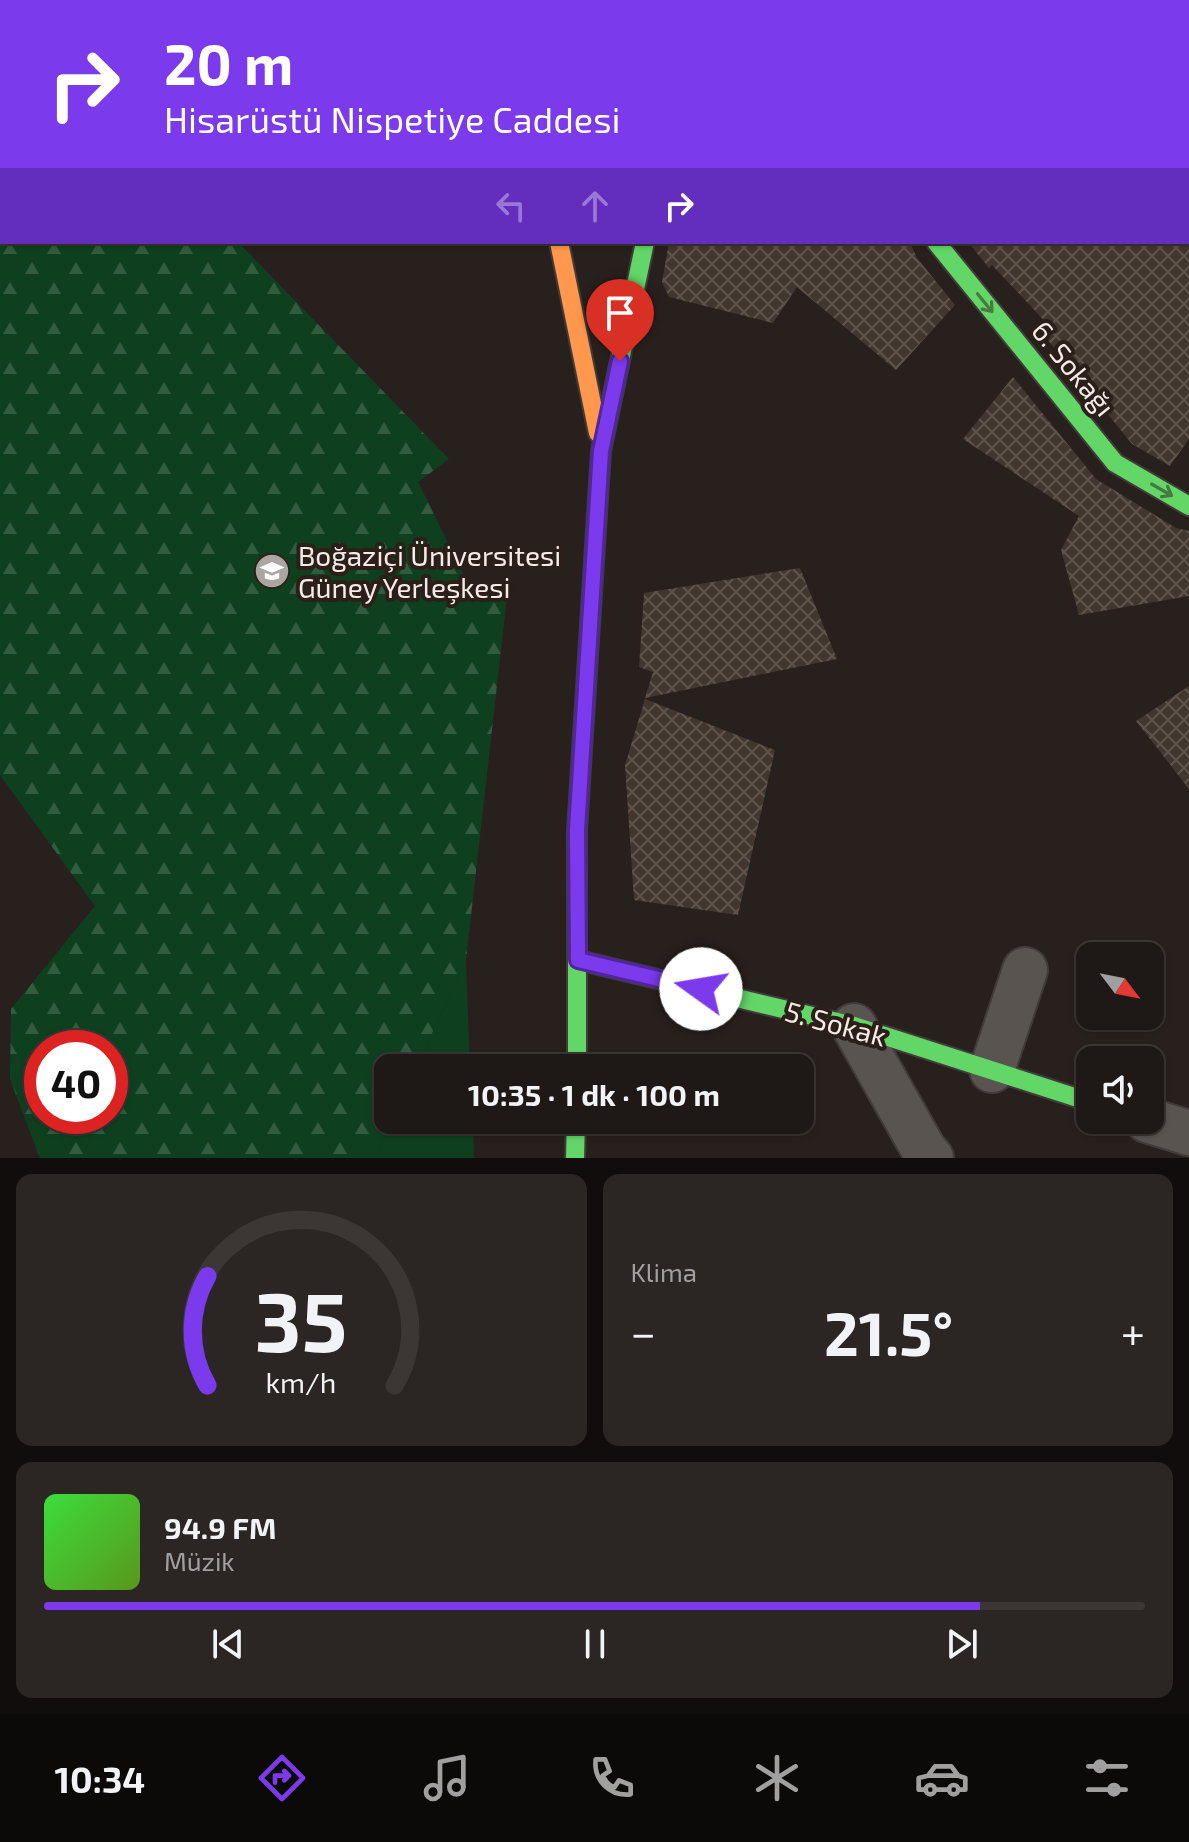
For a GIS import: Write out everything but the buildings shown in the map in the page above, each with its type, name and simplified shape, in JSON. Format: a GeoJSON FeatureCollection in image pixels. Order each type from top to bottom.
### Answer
{"type":"FeatureCollection","features":[{"type":"Feature","properties":{"kind":"main road"},"geometry":{"type":"LineString","coordinates":[[559,244],[601,451]]}},
{"type":"Feature","properties":{"kind":"main road"},"geometry":{"type":"LineString","coordinates":[[577,1054],[577,830],[601,451],[645,244]]}},
{"type":"Feature","properties":{"kind":"main road","name":"6. Sokağı"},"geometry":{"type":"LineString","coordinates":[[938,244],[1115,463],[1189,506]]}},
{"type":"Feature","properties":{"kind":"main road","name":"5. Sokak"},"geometry":{"type":"LineString","coordinates":[[578,960],[854,1026],[1076,1097]]}},
{"type":"Feature","properties":{"kind":"main road"},"geometry":{"type":"LineString","coordinates":[[575,1158],[576,1134]]}},
{"type":"Feature","properties":{"kind":"street"},"geometry":{"type":"LineString","coordinates":[[992,1070],[1025,970]]}},
{"type":"Feature","properties":{"kind":"street"},"geometry":{"type":"LineString","coordinates":[[854,1026],[931,1158]]}},
{"type":"Feature","properties":{"kind":"street"},"geometry":{"type":"LineString","coordinates":[[1164,1125],[1189,1133]]}},
{"type":"Feature","properties":{"kind":"green space","name":"Boğaziçi Üniversitesi Güney Yerleşkesi"},"geometry":{"type":"Polygon","coordinates":[[[0,244],[240,244],[449,459],[418,482],[472,592],[509,579],[466,960],[422,1054],[374,1054],[374,1134],[386,1134],[375,1158],[40,1158],[31,1134],[128,1134],[128,1030],[24,1030],[24,1116],[10,1079],[11,1009],[95,906],[0,775],[0,244]]]}},
{"type":"Feature","properties":{"kind":"green space"},"geometry":{"type":"Polygon","coordinates":[[[466,960],[469,1054],[422,1054],[466,960]]]}},
{"type":"Feature","properties":{"kind":"green space"},"geometry":{"type":"Polygon","coordinates":[[[386,1134],[473,1134],[474,1158],[375,1158],[386,1134]]]}},
{"type":"Feature","properties":{"kind":"traffic: fast"},"geometry":{"type":"LineString","coordinates":[[577,1054],[577,830],[601,451],[645,244]]}},
{"type":"Feature","properties":{"kind":"traffic: fast"},"geometry":{"type":"LineString","coordinates":[[938,244],[1115,463],[1189,506]]}},
{"type":"Feature","properties":{"kind":"traffic: fast"},"geometry":{"type":"LineString","coordinates":[[578,960],[854,1026],[1076,1097]]}},
{"type":"Feature","properties":{"kind":"traffic: fast"},"geometry":{"type":"LineString","coordinates":[[575,1158],[576,1134]]}},
{"type":"Feature","properties":{"kind":"traffic: slow"},"geometry":{"type":"LineString","coordinates":[[559,244],[598,433]]}},
{"type":"Feature","properties":{"kind":"place","name":"Boğaziçi Üniversitesi Güney Yerleşkesi"},"geometry":{"type":"Point","coordinates":[272,571]}},
{"type":"Feature","properties":{"kind":"route"},"geometry":{"type":"LineString","coordinates":[[620,361],[601,451],[577,830],[578,960],[701,989]]}}]}
